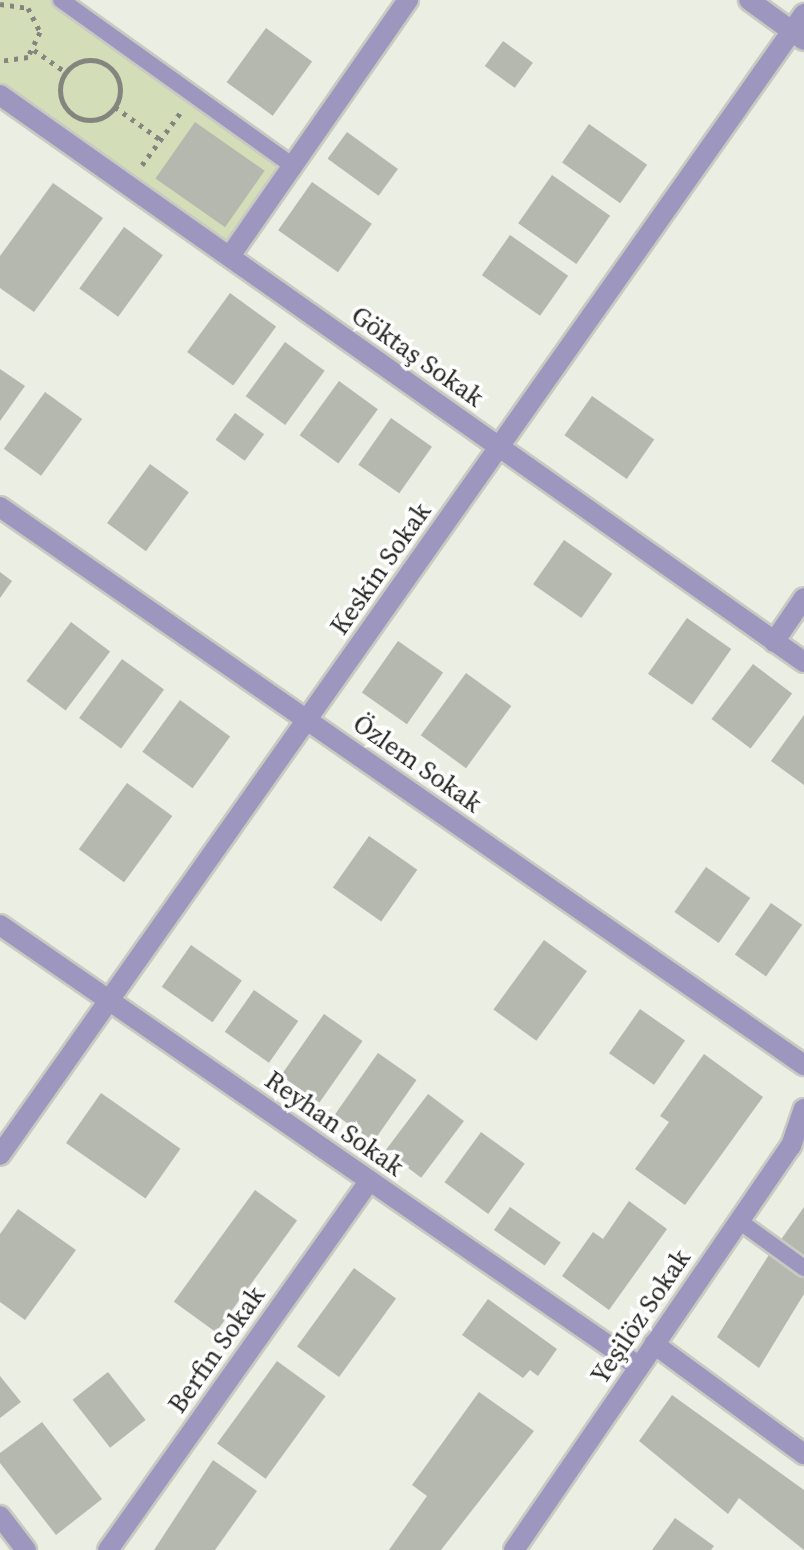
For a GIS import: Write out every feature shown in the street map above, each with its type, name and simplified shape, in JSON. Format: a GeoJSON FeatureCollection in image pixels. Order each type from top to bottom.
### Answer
{"type":"FeatureCollection","features":[{"type":"Feature","properties":{"kind":"street"},"geometry":{"type":"LineString","coordinates":[[230,256],[408,0]]}},
{"type":"Feature","properties":{"kind":"street"},"geometry":{"type":"LineString","coordinates":[[749,0],[800,28]]}},
{"type":"Feature","properties":{"kind":"street","name":"Keskin Sokak"},"geometry":{"type":"LineString","coordinates":[[1,1151],[800,28]]}},
{"type":"Feature","properties":{"kind":"street","name":"Göktaş Sokak"},"geometry":{"type":"LineString","coordinates":[[0,95],[804,662]]}},
{"type":"Feature","properties":{"kind":"street","name":"Özlem Sokak"},"geometry":{"type":"LineString","coordinates":[[0,507],[804,1065]]}},
{"type":"Feature","properties":{"kind":"street"},"geometry":{"type":"LineString","coordinates":[[774,642],[804,598]]}},
{"type":"Feature","properties":{"kind":"street","name":"Reyhan Sokak"},"geometry":{"type":"LineString","coordinates":[[0,925],[638,1366]]}},
{"type":"Feature","properties":{"kind":"street","name":"Yeşilöz Sokak"},"geometry":{"type":"LineString","coordinates":[[514,1550],[791,1146],[804,1109]]}},
{"type":"Feature","properties":{"kind":"street","name":"Berfin Sokak"},"geometry":{"type":"LineString","coordinates":[[108,1550],[369,1181]]}},
{"type":"Feature","properties":{"kind":"street"},"geometry":{"type":"LineString","coordinates":[[654,1344],[804,1454]]}},
{"type":"Feature","properties":{"kind":"street"},"geometry":{"type":"LineString","coordinates":[[0,1516],[26,1550]]}},
{"type":"Feature","properties":{"kind":"lane"},"geometry":{"type":"LineString","coordinates":[[61,0],[293,166]]}},
{"type":"Feature","properties":{"kind":"lane"},"geometry":{"type":"LineString","coordinates":[[739,1221],[804,1268]]}},
{"type":"Feature","properties":{"kind":"path"},"geometry":{"type":"LineString","coordinates":[[28,8],[33,0]]}},
{"type":"Feature","properties":{"kind":"path"},"geometry":{"type":"LineString","coordinates":[[0,4],[28,8],[39,23],[34,50],[20,61],[0,61]]}},
{"type":"Feature","properties":{"kind":"path"},"geometry":{"type":"LineString","coordinates":[[34,50],[65,72]]}},
{"type":"Feature","properties":{"kind":"path"},"geometry":{"type":"LineString","coordinates":[[80,61],[107,65],[120,89],[115,107],[90,120],[72,115],[61,100],[65,72],[80,61]]}},
{"type":"Feature","properties":{"kind":"path"},"geometry":{"type":"LineString","coordinates":[[128,184],[193,95]]}},
{"type":"Feature","properties":{"kind":"path"},"geometry":{"type":"LineString","coordinates":[[115,107],[161,140]]}},
{"type":"Feature","properties":{"kind":"green space"},"geometry":{"type":"Polygon","coordinates":[[[0,0],[61,0],[293,166],[230,256],[0,95],[0,0]]]}},
{"type":"Feature","properties":{"kind":"building"},"geometry":{"type":"Polygon","coordinates":[[[266,28],[312,62],[273,116],[227,82],[266,28]]]}},
{"type":"Feature","properties":{"kind":"building"},"geometry":{"type":"Polygon","coordinates":[[[503,41],[533,63],[515,88],[485,66],[503,41]]]}},
{"type":"Feature","properties":{"kind":"building"},"geometry":{"type":"Polygon","coordinates":[[[195,122],[265,171],[225,227],[155,179],[195,122]]]}},
{"type":"Feature","properties":{"kind":"building"},"geometry":{"type":"Polygon","coordinates":[[[589,124],[647,165],[620,203],[562,163],[589,124]]]}},
{"type":"Feature","properties":{"kind":"building"},"geometry":{"type":"Polygon","coordinates":[[[347,132],[398,169],[379,196],[328,159],[347,132]]]}},
{"type":"Feature","properties":{"kind":"building"},"geometry":{"type":"Polygon","coordinates":[[[552,175],[610,216],[576,264],[518,223],[552,175]]]}},
{"type":"Feature","properties":{"kind":"building"},"geometry":{"type":"Polygon","coordinates":[[[312,182],[372,224],[338,272],[278,230],[312,182]]]}},
{"type":"Feature","properties":{"kind":"building"},"geometry":{"type":"Polygon","coordinates":[[[53,183],[103,218],[34,312],[0,288],[0,256],[53,183]]]}},
{"type":"Feature","properties":{"kind":"building"},"geometry":{"type":"Polygon","coordinates":[[[124,227],[163,255],[118,317],[79,288],[124,227]]]}},
{"type":"Feature","properties":{"kind":"building"},"geometry":{"type":"Polygon","coordinates":[[[510,235],[568,276],[540,316],[482,275],[510,235]]]}},
{"type":"Feature","properties":{"kind":"building"},"geometry":{"type":"Polygon","coordinates":[[[230,293],[276,327],[233,386],[187,352],[230,293]]]}},
{"type":"Feature","properties":{"kind":"building"},"geometry":{"type":"Polygon","coordinates":[[[285,342],[325,371],[285,425],[246,396],[285,342]]]}},
{"type":"Feature","properties":{"kind":"building"},"geometry":{"type":"Polygon","coordinates":[[[0,369],[25,386],[0,421],[0,369]]]}},
{"type":"Feature","properties":{"kind":"building"},"geometry":{"type":"Polygon","coordinates":[[[339,381],[378,409],[338,463],[300,435],[339,381]]]}},
{"type":"Feature","properties":{"kind":"building"},"geometry":{"type":"Polygon","coordinates":[[[45,392],[82,419],[41,476],[4,449],[45,392]]]}},
{"type":"Feature","properties":{"kind":"building"},"geometry":{"type":"Polygon","coordinates":[[[592,396],[654,440],[627,479],[564,435],[592,396]]]}},
{"type":"Feature","properties":{"kind":"building"},"geometry":{"type":"Polygon","coordinates":[[[235,413],[264,434],[245,461],[216,440],[235,413]]]}},
{"type":"Feature","properties":{"kind":"building"},"geometry":{"type":"Polygon","coordinates":[[[391,418],[432,447],[399,493],[358,465],[391,418]]]}},
{"type":"Feature","properties":{"kind":"building"},"geometry":{"type":"Polygon","coordinates":[[[150,464],[189,492],[146,551],[107,523],[150,464]]]}},
{"type":"Feature","properties":{"kind":"building"},"geometry":{"type":"Polygon","coordinates":[[[564,540],[612,574],[581,618],[533,584],[564,540]]]}},
{"type":"Feature","properties":{"kind":"building"},"geometry":{"type":"Polygon","coordinates":[[[0,572],[12,581],[0,598],[0,572]]]}},
{"type":"Feature","properties":{"kind":"building"},"geometry":{"type":"Polygon","coordinates":[[[687,618],[731,649],[692,705],[648,674],[687,618]]]}},
{"type":"Feature","properties":{"kind":"building"},"geometry":{"type":"Polygon","coordinates":[[[71,622],[110,651],[66,711],[26,681],[71,622]]]}},
{"type":"Feature","properties":{"kind":"building"},"geometry":{"type":"Polygon","coordinates":[[[398,641],[443,673],[407,724],[362,693],[398,641]]]}},
{"type":"Feature","properties":{"kind":"building"},"geometry":{"type":"Polygon","coordinates":[[[122,659],[164,690],[121,749],[79,718],[122,659]]]}},
{"type":"Feature","properties":{"kind":"building"},"geometry":{"type":"Polygon","coordinates":[[[753,664],[792,693],[751,749],[711,719],[753,664]]]}},
{"type":"Feature","properties":{"kind":"building"},"geometry":{"type":"Polygon","coordinates":[[[466,673],[511,706],[466,768],[421,735],[466,673]]]}},
{"type":"Feature","properties":{"kind":"building"},"geometry":{"type":"Polygon","coordinates":[[[180,700],[230,736],[193,788],[142,752],[180,700]]]}},
{"type":"Feature","properties":{"kind":"building"},"geometry":{"type":"Polygon","coordinates":[[[804,715],[804,785],[771,761],[804,715]]]}},
{"type":"Feature","properties":{"kind":"building"},"geometry":{"type":"Polygon","coordinates":[[[127,783],[172,816],[124,882],[79,849],[127,783]]]}},
{"type":"Feature","properties":{"kind":"building"},"geometry":{"type":"Polygon","coordinates":[[[369,836],[417,870],[381,921],[333,888],[369,836]]]}},
{"type":"Feature","properties":{"kind":"building"},"geometry":{"type":"Polygon","coordinates":[[[706,867],[750,898],[719,943],[674,912],[706,867]]]}},
{"type":"Feature","properties":{"kind":"building"},"geometry":{"type":"Polygon","coordinates":[[[771,903],[802,925],[766,976],[735,955],[771,903]]]}},
{"type":"Feature","properties":{"kind":"building"},"geometry":{"type":"Polygon","coordinates":[[[544,940],[587,971],[536,1041],[493,1010],[544,940]]]}},
{"type":"Feature","properties":{"kind":"building"},"geometry":{"type":"Polygon","coordinates":[[[191,945],[242,981],[213,1022],[162,987],[191,945]]]}},
{"type":"Feature","properties":{"kind":"building"},"geometry":{"type":"Polygon","coordinates":[[[254,990],[298,1021],[269,1063],[225,1032],[254,990]]]}},
{"type":"Feature","properties":{"kind":"building"},"geometry":{"type":"Polygon","coordinates":[[[640,1009],[685,1041],[654,1085],[609,1053],[640,1009]]]}},
{"type":"Feature","properties":{"kind":"building"},"geometry":{"type":"Polygon","coordinates":[[[324,1014],[363,1041],[319,1102],[281,1075],[324,1014]]]}},
{"type":"Feature","properties":{"kind":"building"},"geometry":{"type":"Polygon","coordinates":[[[378,1053],[417,1080],[373,1141],[335,1114],[378,1053]]]}},
{"type":"Feature","properties":{"kind":"building"},"geometry":{"type":"Polygon","coordinates":[[[704,1054],[763,1097],[685,1205],[635,1169],[669,1122],[660,1116],[704,1054]]]}},
{"type":"Feature","properties":{"kind":"building"},"geometry":{"type":"Polygon","coordinates":[[[101,1093],[180,1149],[145,1199],[66,1143],[101,1093]]]}},
{"type":"Feature","properties":{"kind":"building"},"geometry":{"type":"Polygon","coordinates":[[[428,1094],[464,1121],[421,1178],[385,1151],[428,1094]]]}},
{"type":"Feature","properties":{"kind":"building"},"geometry":{"type":"Polygon","coordinates":[[[481,1132],[525,1164],[488,1214],[445,1182],[481,1132]]]}},
{"type":"Feature","properties":{"kind":"building"},"geometry":{"type":"Polygon","coordinates":[[[255,1190],[297,1221],[216,1332],[174,1302],[255,1190]]]}},
{"type":"Feature","properties":{"kind":"building"},"geometry":{"type":"Polygon","coordinates":[[[629,1201],[667,1229],[609,1310],[562,1276],[593,1232],[603,1239],[629,1201]]]}},
{"type":"Feature","properties":{"kind":"building"},"geometry":{"type":"Polygon","coordinates":[[[510,1207],[561,1243],[545,1265],[494,1230],[510,1207]]]}},
{"type":"Feature","properties":{"kind":"building"},"geometry":{"type":"Polygon","coordinates":[[[804,1207],[804,1258],[780,1241],[804,1207]]]}},
{"type":"Feature","properties":{"kind":"building"},"geometry":{"type":"Polygon","coordinates":[[[18,1209],[76,1250],[25,1320],[0,1302],[0,1234],[18,1209]]]}},
{"type":"Feature","properties":{"kind":"building"},"geometry":{"type":"Polygon","coordinates":[[[770,1253],[804,1277],[804,1294],[759,1368],[717,1337],[770,1253]]]}},
{"type":"Feature","properties":{"kind":"building"},"geometry":{"type":"Polygon","coordinates":[[[354,1268],[396,1299],[339,1377],[297,1346],[354,1268]]]}},
{"type":"Feature","properties":{"kind":"building"},"geometry":{"type":"Polygon","coordinates":[[[488,1299],[557,1349],[538,1376],[530,1370],[523,1378],[462,1335],[488,1299]]]}},
{"type":"Feature","properties":{"kind":"building"},"geometry":{"type":"Polygon","coordinates":[[[277,1361],[326,1396],[266,1479],[217,1444],[277,1361]]]}},
{"type":"Feature","properties":{"kind":"building"},"geometry":{"type":"Polygon","coordinates":[[[108,1372],[146,1420],[110,1448],[73,1400],[108,1372]]]}},
{"type":"Feature","properties":{"kind":"building"},"geometry":{"type":"Polygon","coordinates":[[[0,1376],[21,1402],[0,1418],[0,1376]]]}},
{"type":"Feature","properties":{"kind":"building"},"geometry":{"type":"Polygon","coordinates":[[[479,1392],[534,1431],[441,1550],[389,1550],[427,1496],[412,1485],[479,1392]]]}},
{"type":"Feature","properties":{"kind":"building"},"geometry":{"type":"Polygon","coordinates":[[[672,1395],[804,1490],[804,1550],[739,1498],[728,1514],[639,1441],[672,1395]]]}},
{"type":"Feature","properties":{"kind":"building"},"geometry":{"type":"Polygon","coordinates":[[[42,1422],[102,1499],[56,1535],[0,1463],[0,1453],[42,1422]]]}},
{"type":"Feature","properties":{"kind":"building"},"geometry":{"type":"Polygon","coordinates":[[[213,1460],[257,1491],[215,1550],[154,1550],[213,1460]]]}},
{"type":"Feature","properties":{"kind":"building"},"geometry":{"type":"Polygon","coordinates":[[[675,1518],[714,1546],[711,1550],[652,1550],[675,1518]]]}}]}
